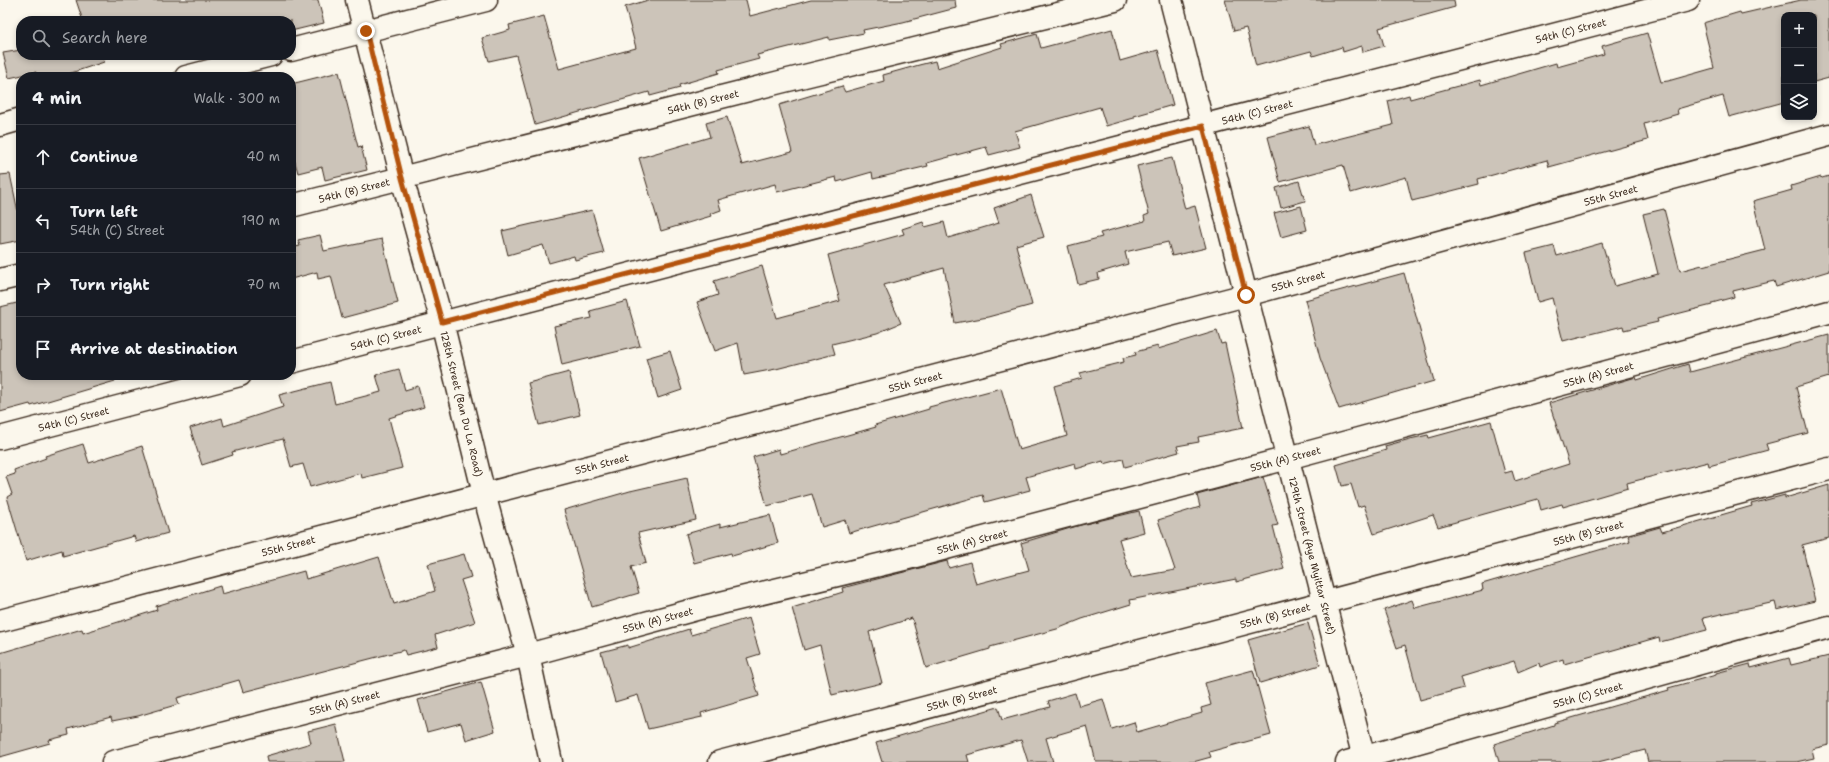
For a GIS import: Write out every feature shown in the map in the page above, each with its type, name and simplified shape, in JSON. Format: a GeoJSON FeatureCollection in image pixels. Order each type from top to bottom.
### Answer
{"type":"FeatureCollection","features":[{"type":"Feature","properties":{"kind":"street","name":"128th Street (Ban Du La Road)"},"geometry":{"type":"LineString","coordinates":[[357,0],[402,178],[442,322],[484,494],[528,655],[551,762]]}},
{"type":"Feature","properties":{"kind":"street"},"geometry":{"type":"LineString","coordinates":[[296,49],[486,0]]}},
{"type":"Feature","properties":{"kind":"street","name":"54th (B) Street"},"geometry":{"type":"LineString","coordinates":[[296,205],[780,82],[1115,0]]}},
{"type":"Feature","properties":{"kind":"street","name":"129th Street (Aye Myittar Street)"},"geometry":{"type":"LineString","coordinates":[[1171,0],[1325,603],[1359,761]]}},
{"type":"Feature","properties":{"kind":"street","name":"54th (C) Street"},"geometry":{"type":"LineString","coordinates":[[296,361],[1688,0]]}},
{"type":"Feature","properties":{"kind":"street"},"geometry":{"type":"LineString","coordinates":[[205,72],[252,60]]}},
{"type":"Feature","properties":{"kind":"street"},"geometry":{"type":"LineString","coordinates":[[0,125],[16,120]]}},
{"type":"Feature","properties":{"kind":"street","name":"55th Street"},"geometry":{"type":"LineString","coordinates":[[0,621],[1246,295],[1829,135]]}},
{"type":"Feature","properties":{"kind":"street"},"geometry":{"type":"LineString","coordinates":[[0,280],[16,276]]}},
{"type":"Feature","properties":{"kind":"street","name":"55th (A) Street"},"geometry":{"type":"LineString","coordinates":[[113,762],[528,655],[704,607],[915,556],[1288,458],[1829,312]]}},
{"type":"Feature","properties":{"kind":"street","name":"54th (C) Street"},"geometry":{"type":"LineString","coordinates":[[0,438],[221,380]]}},
{"type":"Feature","properties":{"kind":"street","name":"55th (B) Street"},"geometry":{"type":"LineString","coordinates":[[720,762],[1829,470]]}},
{"type":"Feature","properties":{"kind":"street","name":"55th (C) Street"},"geometry":{"type":"LineString","coordinates":[[1359,761],[1829,627]]}},
{"type":"Feature","properties":{"kind":"building"},"geometry":{"type":"Polygon","coordinates":[[[76,0],[318,0],[324,23],[296,30],[296,16],[81,16],[76,0]]]}},
{"type":"Feature","properties":{"kind":"building"},"geometry":{"type":"Polygon","coordinates":[[[648,0],[746,0],[750,16],[811,0],[955,0],[956,8],[903,22],[863,30],[864,33],[829,40],[829,37],[757,55],[759,59],[718,70],[719,73],[679,85],[680,88],[650,96],[649,92],[535,125],[516,55],[489,61],[482,38],[510,30],[509,25],[544,16],[559,69],[636,48],[625,7],[648,0]]]}},
{"type":"Feature","properties":{"kind":"building"},"geometry":{"type":"Polygon","coordinates":[[[1225,0],[1454,0],[1455,7],[1379,28],[1384,46],[1363,52],[1362,46],[1343,52],[1342,47],[1313,56],[1311,51],[1256,66],[1246,28],[1234,31],[1225,0]]]}},
{"type":"Feature","properties":{"kind":"building"},"geometry":{"type":"Polygon","coordinates":[[[1801,0],[1829,0],[1829,78],[1817,81],[1817,12],[1781,12],[1781,103],[1729,117],[1723,96],[1677,109],[1678,114],[1644,124],[1648,140],[1549,167],[1547,160],[1478,179],[1479,184],[1412,201],[1406,177],[1351,193],[1343,165],[1280,182],[1268,137],[1309,126],[1314,145],[1393,125],[1388,101],[1409,95],[1410,99],[1480,80],[1481,85],[1556,63],[1557,67],[1604,54],[1602,46],[1647,33],[1661,82],[1668,81],[1714,68],[1703,23],[1740,12],[1741,14],[1801,0]]]}},
{"type":"Feature","properties":{"kind":"building"},"geometry":{"type":"Polygon","coordinates":[[[1112,29],[1120,61],[1158,50],[1173,105],[1106,126],[1100,107],[1015,131],[1020,147],[989,155],[986,147],[927,163],[928,166],[873,179],[872,172],[837,182],[836,177],[777,192],[775,184],[718,200],[721,210],[710,214],[711,216],[661,231],[639,158],[710,137],[706,123],[727,117],[742,165],[792,152],[779,105],[842,86],[845,92],[884,81],[883,75],[935,61],[937,68],[1002,47],[1001,44],[1037,34],[1041,48],[1112,29]]]}},
{"type":"Feature","properties":{"kind":"building"},"geometry":{"type":"Polygon","coordinates":[[[16,51],[16,60],[103,60],[104,62],[74,72],[16,72],[16,76],[9,78],[3,53],[16,51]]]}},
{"type":"Feature","properties":{"kind":"building"},"geometry":{"type":"Polygon","coordinates":[[[339,72],[358,147],[361,146],[367,170],[325,180],[322,167],[298,173],[296,166],[296,83],[339,72]]]}},
{"type":"Feature","properties":{"kind":"building"},"geometry":{"type":"Polygon","coordinates":[[[1172,158],[1185,209],[1195,206],[1206,248],[1172,256],[1168,242],[1125,252],[1128,264],[1098,273],[1099,279],[1078,284],[1068,246],[1102,237],[1100,233],[1145,221],[1144,216],[1149,214],[1137,166],[1172,158]]]}},
{"type":"Feature","properties":{"kind":"building"},"geometry":{"type":"Polygon","coordinates":[[[10,174],[16,202],[16,241],[0,244],[0,175],[10,174]]]}},
{"type":"Feature","properties":{"kind":"building"},"geometry":{"type":"Polygon","coordinates":[[[1829,176],[1829,271],[1776,287],[1774,281],[1733,291],[1734,297],[1712,303],[1712,305],[1657,319],[1658,322],[1624,330],[1623,326],[1563,341],[1552,298],[1538,302],[1526,253],[1554,246],[1557,256],[1602,243],[1615,286],[1658,274],[1643,214],[1664,209],[1680,271],[1765,250],[1753,201],[1792,190],[1791,186],[1829,176]]]}},
{"type":"Feature","properties":{"kind":"building"},"geometry":{"type":"Polygon","coordinates":[[[1299,181],[1305,201],[1281,208],[1276,188],[1299,181]]]}},
{"type":"Feature","properties":{"kind":"building"},"geometry":{"type":"Polygon","coordinates":[[[1031,195],[1044,237],[1016,245],[1032,305],[988,317],[955,323],[944,268],[884,285],[901,323],[877,333],[832,344],[835,354],[776,369],[744,375],[738,343],[715,351],[697,302],[718,295],[714,281],[762,266],[777,318],[840,301],[828,255],[904,234],[902,229],[923,222],[925,227],[944,222],[948,238],[999,223],[994,208],[1031,195]]]}},
{"type":"Feature","properties":{"kind":"building"},"geometry":{"type":"Polygon","coordinates":[[[1301,206],[1307,230],[1281,237],[1274,213],[1301,206]]]}},
{"type":"Feature","properties":{"kind":"building"},"geometry":{"type":"Polygon","coordinates":[[[592,210],[604,253],[575,260],[574,256],[549,263],[543,245],[508,255],[502,231],[592,210]]]}},
{"type":"Feature","properties":{"kind":"building"},"geometry":{"type":"Polygon","coordinates":[[[320,235],[324,251],[382,239],[398,303],[342,318],[331,276],[318,279],[317,272],[296,278],[296,247],[300,246],[298,240],[320,235]]]}},
{"type":"Feature","properties":{"kind":"building"},"geometry":{"type":"Polygon","coordinates":[[[1404,273],[1434,381],[1339,409],[1320,358],[1305,300],[1404,273]]]}},
{"type":"Feature","properties":{"kind":"building"},"geometry":{"type":"Polygon","coordinates":[[[627,301],[640,346],[562,365],[554,326],[592,318],[590,311],[627,301]]]}},
{"type":"Feature","properties":{"kind":"building"},"geometry":{"type":"Polygon","coordinates":[[[16,303],[16,380],[115,381],[31,406],[30,404],[0,412],[0,307],[16,303]]]}},
{"type":"Feature","properties":{"kind":"building"},"geometry":{"type":"Polygon","coordinates":[[[1217,331],[1221,344],[1225,343],[1243,428],[1198,437],[1199,442],[1177,446],[1179,452],[1125,467],[1123,459],[1104,464],[1103,461],[1076,469],[1075,463],[1026,477],[1030,490],[985,502],[983,495],[849,533],[845,520],[822,527],[812,494],[767,506],[753,457],[779,449],[780,454],[876,427],[875,425],[929,409],[929,407],[1001,388],[1019,450],[1067,436],[1054,386],[1082,378],[1080,373],[1124,362],[1123,358],[1136,355],[1135,352],[1158,346],[1158,349],[1217,331]]]}},
{"type":"Feature","properties":{"kind":"building"},"geometry":{"type":"Polygon","coordinates":[[[1829,335],[1829,377],[1796,387],[1808,433],[1766,444],[1768,450],[1709,466],[1708,462],[1627,483],[1628,488],[1563,507],[1562,504],[1541,510],[1538,499],[1438,527],[1433,515],[1374,534],[1364,505],[1358,507],[1351,484],[1342,486],[1336,465],[1386,450],[1385,446],[1428,435],[1429,438],[1491,421],[1505,473],[1512,471],[1515,481],[1569,464],[1549,403],[1636,377],[1637,380],[1688,364],[1690,372],[1829,335]]]}},
{"type":"Feature","properties":{"kind":"building"},"geometry":{"type":"Polygon","coordinates":[[[670,351],[682,390],[658,398],[646,358],[670,351]]]}},
{"type":"Feature","properties":{"kind":"building"},"geometry":{"type":"Polygon","coordinates":[[[399,369],[405,390],[418,386],[424,407],[389,418],[402,468],[362,478],[361,473],[310,487],[303,464],[291,467],[283,439],[232,452],[233,455],[202,465],[190,428],[222,418],[224,426],[283,407],[279,395],[330,382],[335,404],[381,392],[376,375],[399,369]]]}},
{"type":"Feature","properties":{"kind":"building"},"geometry":{"type":"Polygon","coordinates":[[[569,372],[580,415],[539,425],[528,383],[569,372]]]}},
{"type":"Feature","properties":{"kind":"building"},"geometry":{"type":"Polygon","coordinates":[[[83,444],[89,463],[142,446],[168,533],[136,542],[134,536],[63,556],[62,550],[26,561],[7,497],[12,494],[6,477],[15,474],[14,470],[46,458],[45,456],[83,444]]]}},
{"type":"Feature","properties":{"kind":"building"},"geometry":{"type":"Polygon","coordinates":[[[1263,477],[1278,525],[1273,526],[1284,569],[1236,582],[1236,579],[1130,600],[1131,604],[1082,619],[1057,629],[990,647],[990,649],[926,668],[912,618],[869,632],[882,683],[832,695],[820,645],[804,650],[792,608],[843,592],[842,588],[947,561],[949,568],[970,562],[976,584],[1029,570],[1021,543],[1077,526],[1139,511],[1144,532],[1119,539],[1131,578],[1175,570],[1158,520],[1200,507],[1197,495],[1263,477]]]}},
{"type":"Feature","properties":{"kind":"building"},"geometry":{"type":"Polygon","coordinates":[[[687,478],[696,520],[638,533],[646,563],[631,567],[639,593],[592,607],[564,510],[630,491],[687,478]]]}},
{"type":"Feature","properties":{"kind":"building"},"geometry":{"type":"Polygon","coordinates":[[[1829,485],[1829,538],[1802,545],[1815,601],[1777,610],[1775,602],[1703,618],[1707,630],[1660,642],[1659,637],[1564,664],[1563,659],[1540,667],[1539,663],[1518,672],[1514,661],[1461,677],[1464,688],[1420,700],[1405,645],[1397,648],[1384,610],[1412,600],[1415,608],[1483,590],[1482,584],[1630,541],[1628,536],[1660,527],[1662,532],[1752,506],[1751,504],[1785,495],[1785,498],[1829,485]]]}},
{"type":"Feature","properties":{"kind":"building"},"geometry":{"type":"Polygon","coordinates":[[[770,515],[778,543],[732,556],[731,553],[694,563],[686,534],[720,524],[720,527],[770,515]]]}},
{"type":"Feature","properties":{"kind":"building"},"geometry":{"type":"Polygon","coordinates":[[[464,554],[471,577],[461,580],[475,622],[435,635],[438,647],[406,655],[404,650],[243,692],[239,680],[177,698],[179,704],[138,716],[112,721],[111,717],[68,729],[69,735],[49,740],[50,743],[0,757],[0,653],[82,629],[83,633],[157,610],[156,606],[220,586],[222,594],[304,571],[306,579],[379,557],[394,604],[435,591],[428,564],[464,554]]]}},
{"type":"Feature","properties":{"kind":"building"},"geometry":{"type":"Polygon","coordinates":[[[749,618],[760,654],[747,658],[759,696],[701,713],[702,717],[648,729],[638,695],[615,702],[601,652],[628,645],[628,648],[689,629],[691,635],[749,618]]]}},
{"type":"Feature","properties":{"kind":"building"},"geometry":{"type":"Polygon","coordinates":[[[1308,623],[1320,665],[1260,683],[1248,640],[1308,623]]]}},
{"type":"Feature","properties":{"kind":"building"},"geometry":{"type":"Polygon","coordinates":[[[1829,656],[1829,745],[1812,749],[1814,758],[1796,762],[1648,762],[1645,750],[1598,762],[1499,762],[1494,744],[1554,725],[1554,723],[1669,690],[1668,688],[1750,664],[1751,668],[1789,658],[1791,665],[1829,656]]]}},
{"type":"Feature","properties":{"kind":"building"},"geometry":{"type":"Polygon","coordinates":[[[1253,670],[1271,735],[1209,752],[1211,757],[1193,762],[1096,762],[1087,726],[1046,738],[1053,762],[1028,762],[1021,740],[967,755],[969,762],[882,762],[876,743],[998,707],[1002,720],[1050,707],[1048,701],[1075,693],[1079,706],[1103,699],[1112,729],[1134,722],[1137,732],[1202,713],[1201,708],[1211,705],[1205,683],[1253,670]]]}},
{"type":"Feature","properties":{"kind":"building"},"geometry":{"type":"Polygon","coordinates":[[[481,682],[495,731],[466,740],[461,723],[427,732],[418,700],[481,682]]]}},
{"type":"Feature","properties":{"kind":"building"},"geometry":{"type":"Polygon","coordinates":[[[336,724],[345,762],[267,762],[266,756],[311,743],[308,731],[336,724]]]}},
{"type":"Feature","properties":{"kind":"route"},"geometry":{"type":"LineString","coordinates":[[366,31],[402,178],[442,322],[1203,126],[1246,295]]}}]}
